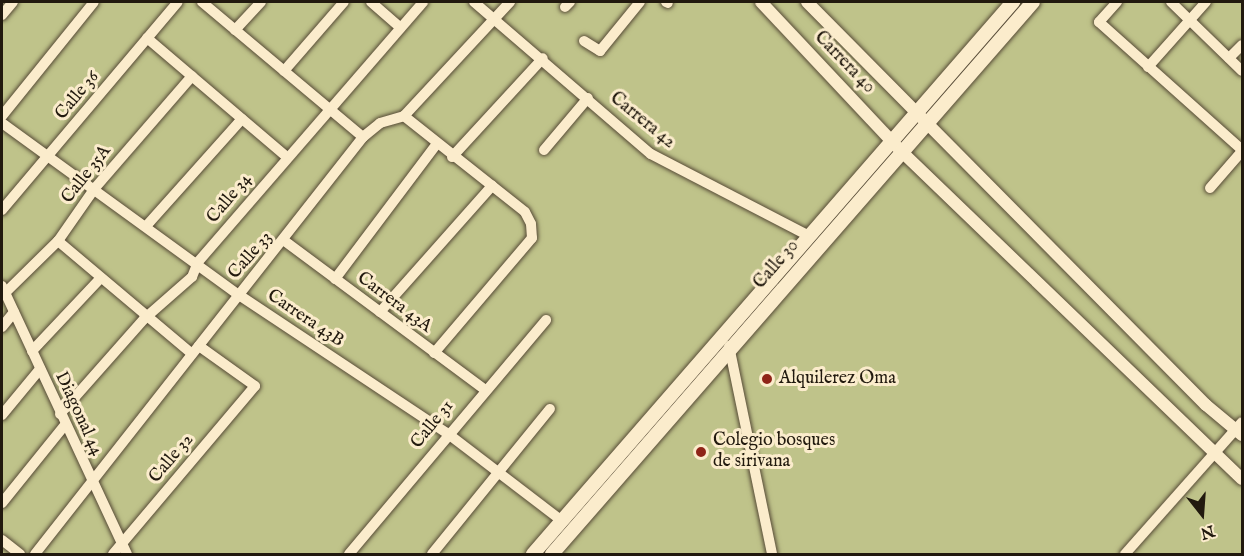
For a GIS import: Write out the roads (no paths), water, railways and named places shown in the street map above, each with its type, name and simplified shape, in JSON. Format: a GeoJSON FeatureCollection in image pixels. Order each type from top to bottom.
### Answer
{"type":"FeatureCollection","features":[{"type":"Feature","properties":{"kind":"main road","name":"Calle 30"},"geometry":{"type":"LineString","coordinates":[[552,555],[809,236],[891,138],[1013,2]]}},
{"type":"Feature","properties":{"kind":"main road","name":"Calle 30"},"geometry":{"type":"LineString","coordinates":[[533,555],[925,125],[1032,2]]}},
{"type":"Feature","properties":{"kind":"street"},"geometry":{"type":"LineString","coordinates":[[2,15],[13,2]]}},
{"type":"Feature","properties":{"kind":"street"},"geometry":{"type":"LineString","coordinates":[[2,116],[93,2]]}},
{"type":"Feature","properties":{"kind":"street","name":"Calle 36"},"geometry":{"type":"LineString","coordinates":[[2,210],[178,2]]}},
{"type":"Feature","properties":{"kind":"street"},"geometry":{"type":"LineString","coordinates":[[202,2],[363,137]]}},
{"type":"Feature","properties":{"kind":"street"},"geometry":{"type":"LineString","coordinates":[[235,30],[261,2]]}},
{"type":"Feature","properties":{"kind":"street"},"geometry":{"type":"LineString","coordinates":[[284,71],[344,2]]}},
{"type":"Feature","properties":{"kind":"street"},"geometry":{"type":"LineString","coordinates":[[371,2],[400,27]]}},
{"type":"Feature","properties":{"kind":"street","name":"Calle 34"},"geometry":{"type":"LineString","coordinates":[[60,414],[144,319],[178,292],[198,262],[327,109],[423,2]]}},
{"type":"Feature","properties":{"kind":"street","name":"Carrera 42"},"geometry":{"type":"LineString","coordinates":[[474,2],[543,58],[651,154],[809,236]]}},
{"type":"Feature","properties":{"kind":"street","name":"Calle 33"},"geometry":{"type":"LineString","coordinates":[[35,555],[195,350],[285,242],[363,137],[380,123],[404,116],[510,2]]}},
{"type":"Feature","properties":{"kind":"street"},"geometry":{"type":"LineString","coordinates":[[584,41],[600,51],[640,2]]}},
{"type":"Feature","properties":{"kind":"street","name":"Carrera 40"},"geometry":{"type":"LineString","coordinates":[[761,2],[901,151],[1242,479]]}},
{"type":"Feature","properties":{"kind":"street"},"geometry":{"type":"LineString","coordinates":[[807,2],[925,125],[1240,429],[1214,454],[1125,555]]}},
{"type":"Feature","properties":{"kind":"street"},"geometry":{"type":"LineString","coordinates":[[1117,2],[1099,22],[1242,150],[1210,188]]}},
{"type":"Feature","properties":{"kind":"street"},"geometry":{"type":"LineString","coordinates":[[1171,2],[1242,71]]}},
{"type":"Feature","properties":{"kind":"street"},"geometry":{"type":"LineString","coordinates":[[1148,67],[1206,2]]}},
{"type":"Feature","properties":{"kind":"street"},"geometry":{"type":"LineString","coordinates":[[147,38],[287,157]]}},
{"type":"Feature","properties":{"kind":"street"},"geometry":{"type":"LineString","coordinates":[[1229,58],[1242,45]]}},
{"type":"Feature","properties":{"kind":"street"},"geometry":{"type":"LineString","coordinates":[[452,157],[543,58]]}},
{"type":"Feature","properties":{"kind":"street","name":"Calle 35A"},"geometry":{"type":"LineString","coordinates":[[3,290],[58,241],[95,188],[192,76]]}},
{"type":"Feature","properties":{"kind":"street"},"geometry":{"type":"LineString","coordinates":[[544,150],[588,98]]}},
{"type":"Feature","properties":{"kind":"street"},"geometry":{"type":"LineString","coordinates":[[404,116],[436,145],[525,212],[531,224],[531,238],[434,353]]}},
{"type":"Feature","properties":{"kind":"street"},"geometry":{"type":"LineString","coordinates":[[148,224],[243,119]]}},
{"type":"Feature","properties":{"kind":"street","name":"Carrera 43B"},"geometry":{"type":"LineString","coordinates":[[2,123],[148,224],[239,295],[447,434],[562,521]]}},
{"type":"Feature","properties":{"kind":"street"},"geometry":{"type":"LineString","coordinates":[[335,279],[436,145]]}},
{"type":"Feature","properties":{"kind":"street"},"geometry":{"type":"LineString","coordinates":[[380,312],[492,186]]}},
{"type":"Feature","properties":{"kind":"street"},"geometry":{"type":"LineString","coordinates":[[58,241],[144,319],[195,350]]}},
{"type":"Feature","properties":{"kind":"street","name":"Carrera 43A"},"geometry":{"type":"LineString","coordinates":[[285,242],[484,389]]}},
{"type":"Feature","properties":{"kind":"street"},"geometry":{"type":"LineString","coordinates":[[32,351],[99,280]]}},
{"type":"Feature","properties":{"kind":"street","name":"Diagonal 44"},"geometry":{"type":"LineString","coordinates":[[3,290],[124,549]]}},
{"type":"Feature","properties":{"kind":"street"},"geometry":{"type":"LineString","coordinates":[[2,327],[14,312]]}},
{"type":"Feature","properties":{"kind":"street","name":"Calle 31"},"geometry":{"type":"LineString","coordinates":[[349,555],[484,389],[546,320]]}},
{"type":"Feature","properties":{"kind":"street"},"geometry":{"type":"LineString","coordinates":[[725,343],[772,555]]}},
{"type":"Feature","properties":{"kind":"street","name":"Calle 32"},"geometry":{"type":"LineString","coordinates":[[113,555],[124,549],[255,386],[195,350]]}},
{"type":"Feature","properties":{"kind":"street"},"geometry":{"type":"LineString","coordinates":[[2,415],[40,369]]}},
{"type":"Feature","properties":{"kind":"street"},"geometry":{"type":"LineString","coordinates":[[432,555],[550,409]]}},
{"type":"Feature","properties":{"kind":"street"},"geometry":{"type":"LineString","coordinates":[[2,503],[65,425]]}},
{"type":"Feature","properties":{"kind":"street"},"geometry":{"type":"LineString","coordinates":[[2,540],[20,555]]}},
{"type":"Feature","properties":{"kind":"place","name":"Alquilerez Oma"},"geometry":{"type":"Point","coordinates":[767,379]}},
{"type":"Feature","properties":{"kind":"place","name":"Colegio bosques de sirivana"},"geometry":{"type":"Point","coordinates":[701,452]}}]}
